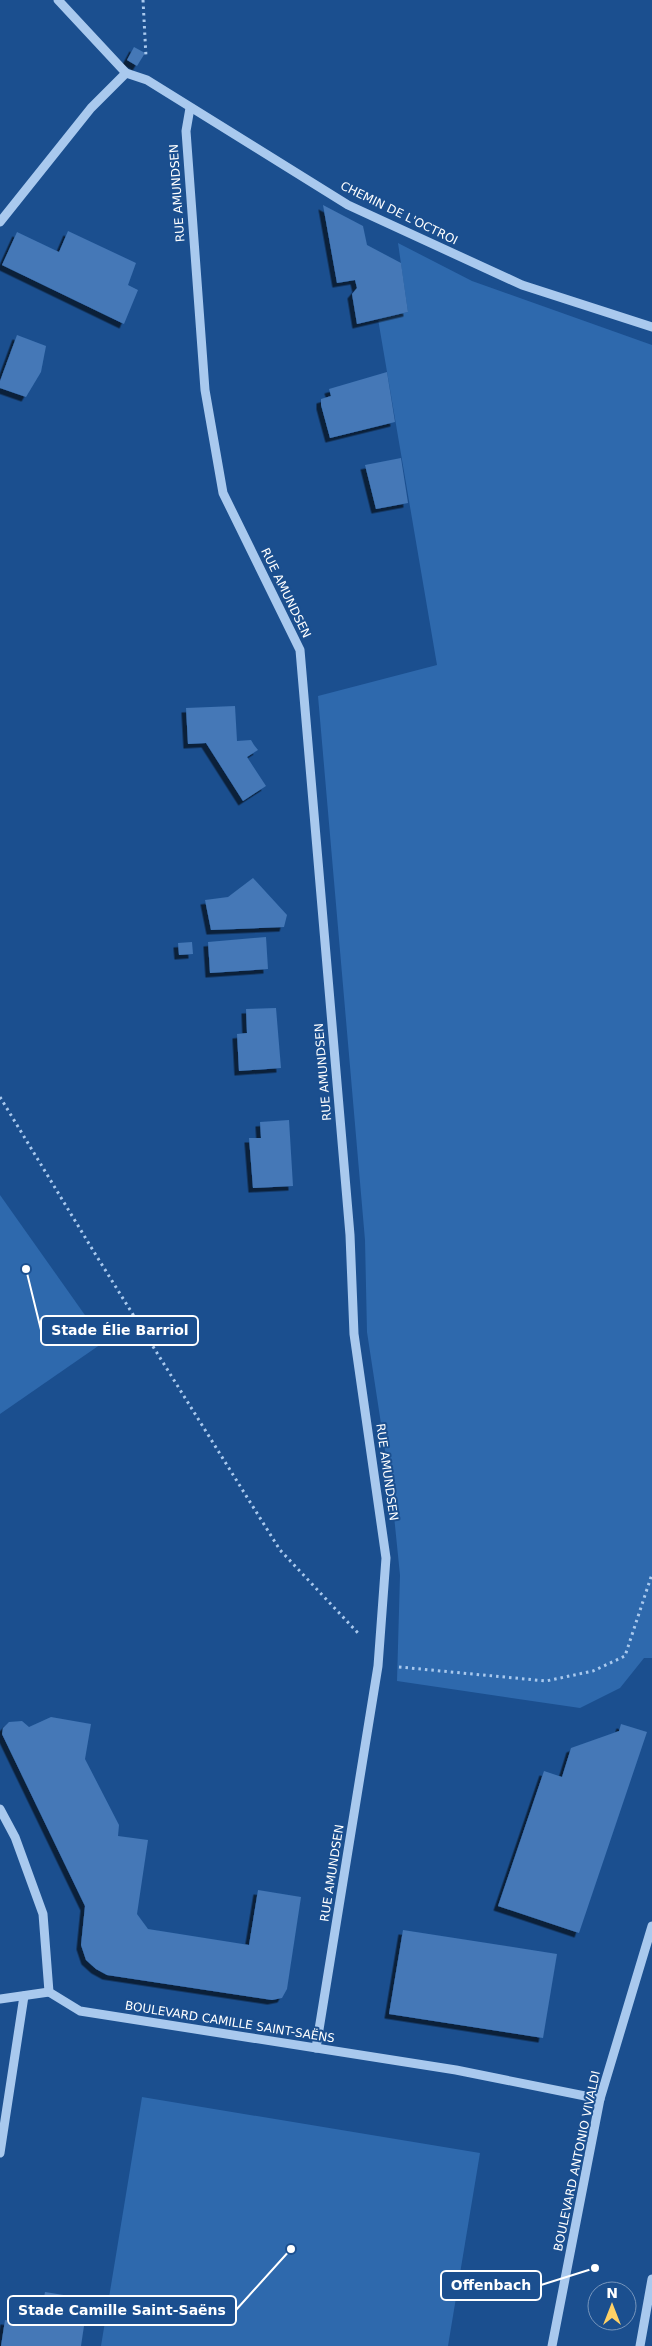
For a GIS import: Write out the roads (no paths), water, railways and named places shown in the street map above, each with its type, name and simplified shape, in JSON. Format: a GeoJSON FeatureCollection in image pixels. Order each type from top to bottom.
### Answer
{"type":"FeatureCollection","features":[{"type":"Feature","properties":{"kind":"street"},"geometry":{"type":"LineString","coordinates":[[0,222],[92,108],[126,73],[58,0]]}},
{"type":"Feature","properties":{"kind":"street","name":"CHEMIN DE L'OCTROI"},"geometry":{"type":"LineString","coordinates":[[126,73],[147,80],[348,205],[522,285],[652,327]]}},
{"type":"Feature","properties":{"kind":"street","name":"RUE AMUNDSEN"},"geometry":{"type":"LineString","coordinates":[[190,108],[186,131],[205,390],[223,493],[300,650],[350,1235],[354,1334],[386,1558],[378,1666],[316,2048]]}},
{"type":"Feature","properties":{"kind":"street"},"geometry":{"type":"LineString","coordinates":[[0,1809],[15,1837],[43,1914],[49,1992],[0,1999]]}},
{"type":"Feature","properties":{"kind":"street","name":"BOULEVARD ANTONIO VIVALDI"},"geometry":{"type":"LineString","coordinates":[[552,2346],[600,2099],[652,1926]]}},
{"type":"Feature","properties":{"kind":"street","name":"BOULEVARD CAMILLE SAINT-SAËNS"},"geometry":{"type":"LineString","coordinates":[[49,1992],[80,2011],[456,2070],[600,2099]]}},
{"type":"Feature","properties":{"kind":"street"},"geometry":{"type":"LineString","coordinates":[[0,2153],[24,1996]]}},
{"type":"Feature","properties":{"kind":"street"},"geometry":{"type":"LineString","coordinates":[[640,2346],[652,2279]]}},
{"type":"Feature","properties":{"kind":"place","name":"Stade Élie Barriol"},"geometry":{"type":"Point","coordinates":[26,1269]}},
{"type":"Feature","properties":{"kind":"place","name":"Stade Camille Saint-Saëns"},"geometry":{"type":"Point","coordinates":[291,2249]}},
{"type":"Feature","properties":{"kind":"place","name":"Offenbach"},"geometry":{"type":"Point","coordinates":[595,2268]}}]}
